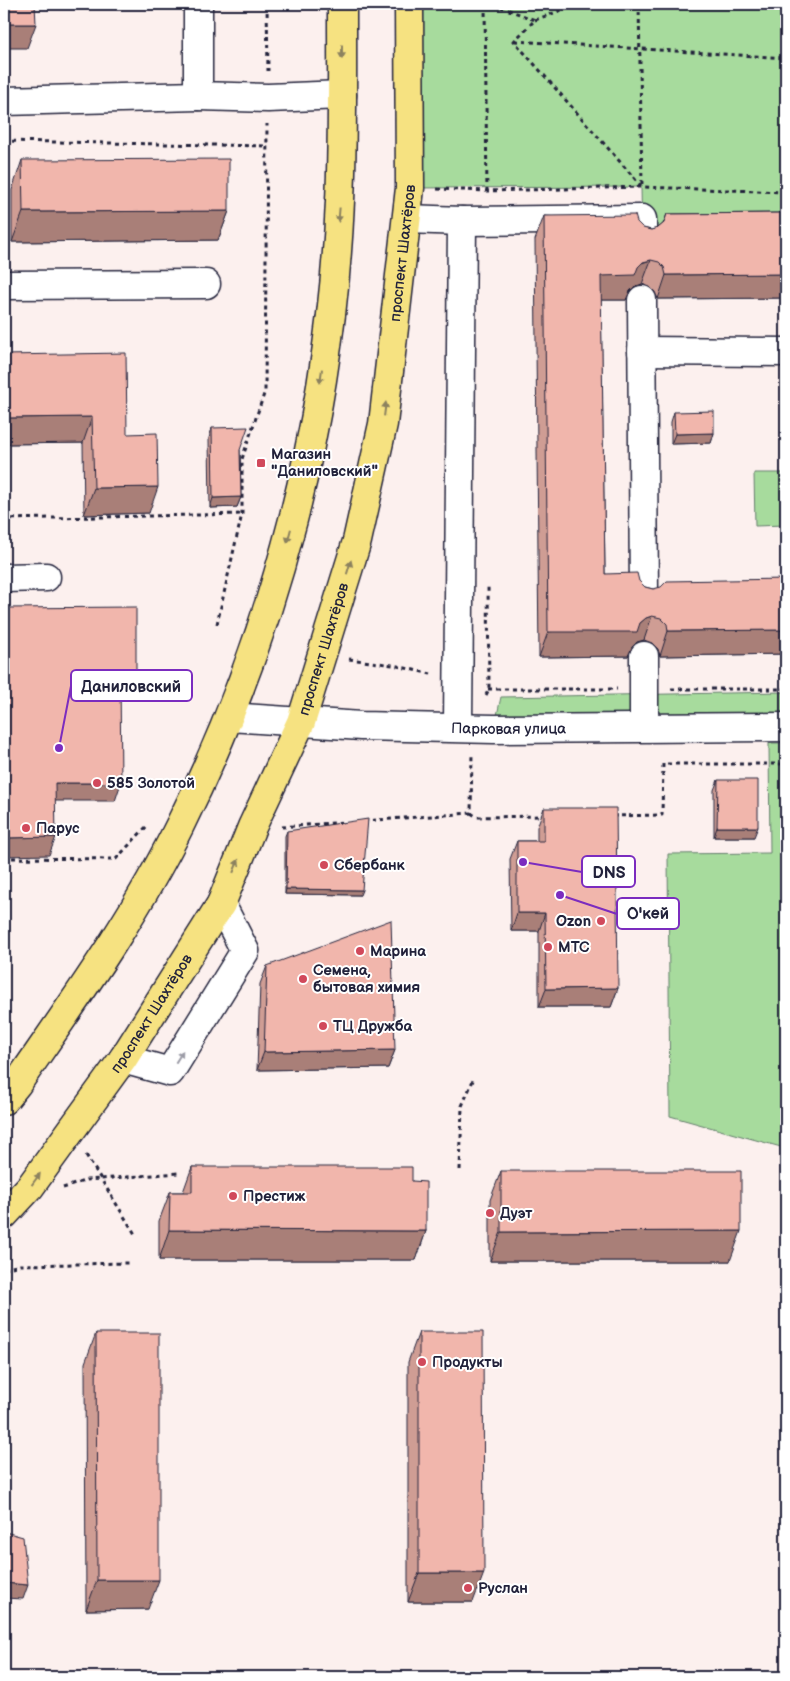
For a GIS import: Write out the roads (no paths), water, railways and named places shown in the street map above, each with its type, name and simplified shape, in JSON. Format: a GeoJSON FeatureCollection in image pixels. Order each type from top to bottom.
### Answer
{"type":"FeatureCollection","features":[{"type":"Feature","properties":{"kind":"main road"},"geometry":{"type":"LineString","coordinates":[[4,1100],[17,1084],[119,934],[180,826],[230,717],[290,534],[315,416],[331,304],[339,212],[342,4]]}},
{"type":"Feature","properties":{"kind":"main road","name":"проспект Шахтёров"},"geometry":{"type":"LineString","coordinates":[[4,1215],[30,1187],[123,1059],[220,904],[252,827],[301,722],[357,541],[383,424],[410,188],[409,4]]}},
{"type":"Feature","properties":{"kind":"street"},"geometry":{"type":"LineString","coordinates":[[198,4],[198,96]]}},
{"type":"Feature","properties":{"kind":"street"},"geometry":{"type":"LineString","coordinates":[[4,101],[198,96],[268,98],[342,95]]}},
{"type":"Feature","properties":{"kind":"street"},"geometry":{"type":"LineString","coordinates":[[407,219],[642,229]]}},
{"type":"Feature","properties":{"kind":"street"},"geometry":{"type":"LineString","coordinates":[[462,221],[465,727]]}},
{"type":"Feature","properties":{"kind":"street"},"geometry":{"type":"LineString","coordinates":[[4,285],[206,284]]}},
{"type":"Feature","properties":{"kind":"street"},"geometry":{"type":"LineString","coordinates":[[642,300],[642,352],[652,592]]}},
{"type":"Feature","properties":{"kind":"street"},"geometry":{"type":"LineString","coordinates":[[642,352],[786,352]]}},
{"type":"Feature","properties":{"kind":"street"},"geometry":{"type":"LineString","coordinates":[[4,578],[46,577]]}},
{"type":"Feature","properties":{"kind":"street"},"geometry":{"type":"LineString","coordinates":[[644,656],[644,726]]}},
{"type":"Feature","properties":{"kind":"street","name":"Парковая улица"},"geometry":{"type":"LineString","coordinates":[[230,717],[301,722],[465,727],[786,726]]}},
{"type":"Feature","properties":{"kind":"street"},"geometry":{"type":"LineString","coordinates":[[123,1059],[170,1072],[245,951],[220,904]]}},
{"type":"Feature","properties":{"kind":"place","name":"Магазин \"Даниловский\""},"geometry":{"type":"Point","coordinates":[261,463]}},
{"type":"Feature","properties":{"kind":"place","name":"Даниловский"},"geometry":{"type":"Point","coordinates":[59,748]}},
{"type":"Feature","properties":{"kind":"place","name":"585 Золотой"},"geometry":{"type":"Point","coordinates":[97,783]}},
{"type":"Feature","properties":{"kind":"place","name":"Парус"},"geometry":{"type":"Point","coordinates":[26,828]}},
{"type":"Feature","properties":{"kind":"place","name":"DNS"},"geometry":{"type":"Point","coordinates":[523,862]}},
{"type":"Feature","properties":{"kind":"place","name":"Сбербанк"},"geometry":{"type":"Point","coordinates":[324,865]}},
{"type":"Feature","properties":{"kind":"place","name":"О'кей"},"geometry":{"type":"Point","coordinates":[560,895]}},
{"type":"Feature","properties":{"kind":"place","name":"Ozon"},"geometry":{"type":"Point","coordinates":[601,921]}},
{"type":"Feature","properties":{"kind":"place","name":"МТС"},"geometry":{"type":"Point","coordinates":[548,947]}},
{"type":"Feature","properties":{"kind":"place","name":"Марина"},"geometry":{"type":"Point","coordinates":[360,951]}},
{"type":"Feature","properties":{"kind":"place","name":"Семена, бытовая химия"},"geometry":{"type":"Point","coordinates":[303,979]}},
{"type":"Feature","properties":{"kind":"place","name":"ТЦ Дружба"},"geometry":{"type":"Point","coordinates":[323,1026]}},
{"type":"Feature","properties":{"kind":"place","name":"Престиж"},"geometry":{"type":"Point","coordinates":[233,1196]}},
{"type":"Feature","properties":{"kind":"place","name":"Дуэт"},"geometry":{"type":"Point","coordinates":[490,1213]}},
{"type":"Feature","properties":{"kind":"place","name":"Продукты"},"geometry":{"type":"Point","coordinates":[422,1362]}},
{"type":"Feature","properties":{"kind":"place","name":"Руслан"},"geometry":{"type":"Point","coordinates":[468,1588]}}]}
